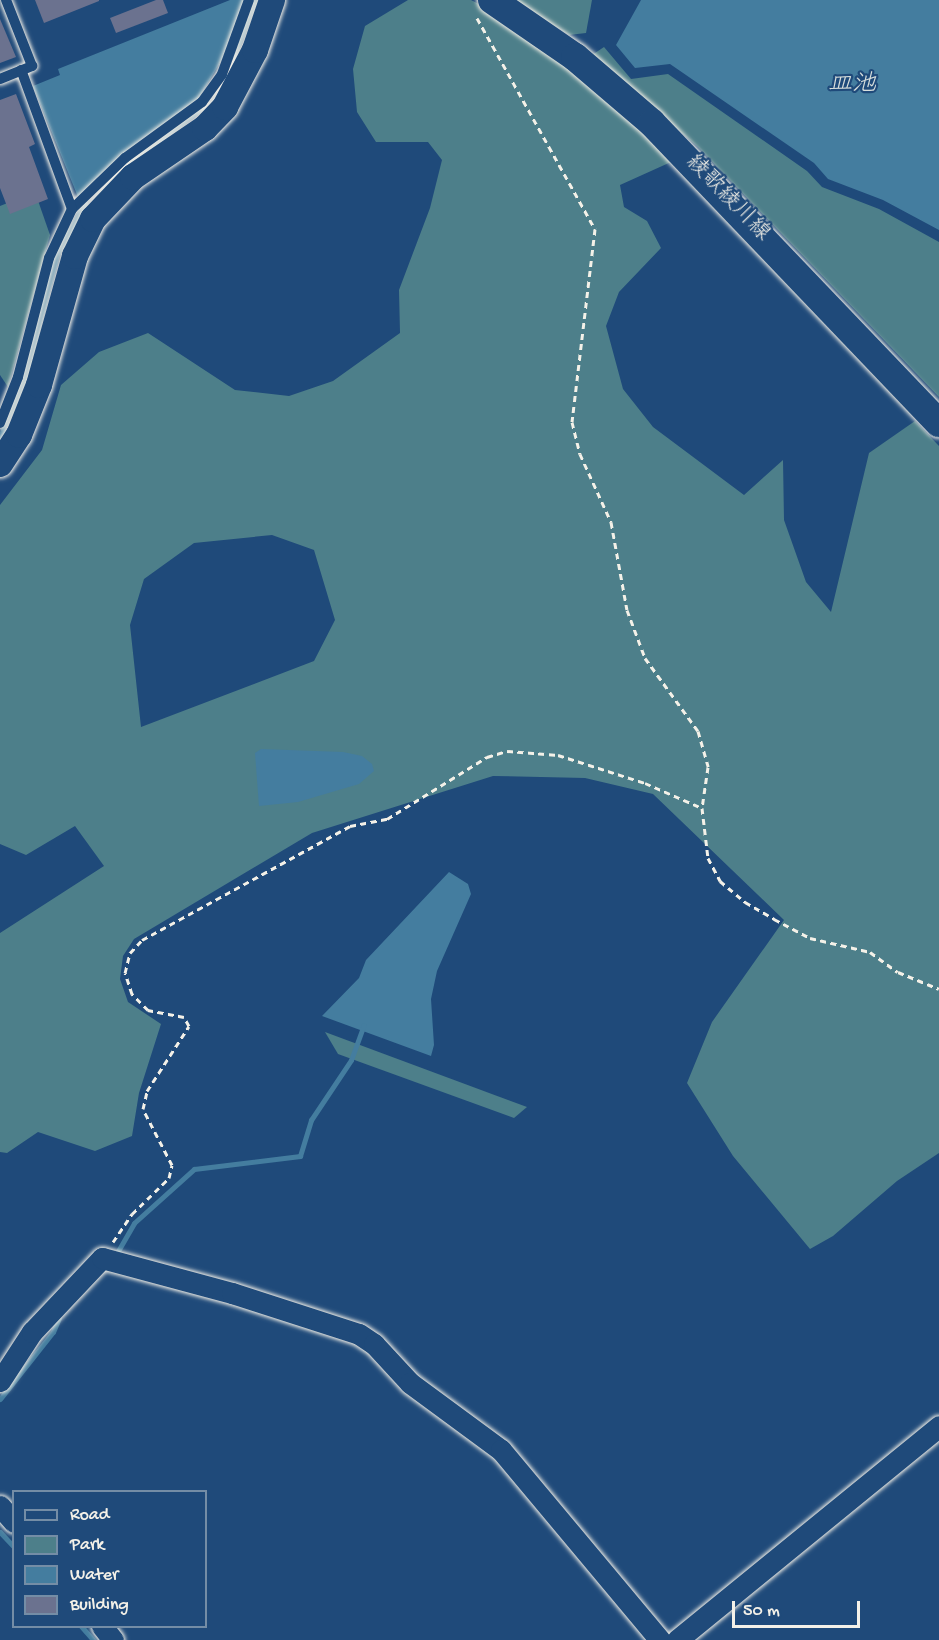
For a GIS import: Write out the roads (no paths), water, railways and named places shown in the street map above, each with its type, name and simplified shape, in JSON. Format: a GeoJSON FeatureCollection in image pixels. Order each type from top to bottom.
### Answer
{"type":"FeatureCollection","features":[{"type":"Feature","properties":{"kind":"main road","name":"綾歌綾川線"},"geometry":{"type":"LineString","coordinates":[[484,8],[575,57],[652,123],[939,423]]}},
{"type":"Feature","properties":{"kind":"street"},"geometry":{"type":"LineString","coordinates":[[0,464],[19,435],[39,385],[75,256],[93,219],[133,177],[205,128],[225,107],[255,50],[272,0]]}},
{"type":"Feature","properties":{"kind":"street"},"geometry":{"type":"LineString","coordinates":[[0,1381],[38,1325],[102,1258],[232,1293],[359,1334],[375,1344],[410,1383],[501,1450],[660,1640]]}},
{"type":"Feature","properties":{"kind":"street"},"geometry":{"type":"LineString","coordinates":[[677,1640],[939,1426]]}},
{"type":"Feature","properties":{"kind":"street"},"geometry":{"type":"LineString","coordinates":[[0,1506],[12,1520]]}},
{"type":"Feature","properties":{"kind":"street"},"geometry":{"type":"LineString","coordinates":[[104,1628],[113,1640]]}},
{"type":"Feature","properties":{"kind":"lane"},"geometry":{"type":"LineString","coordinates":[[0,79],[32,66],[6,0]]}},
{"type":"Feature","properties":{"kind":"lane"},"geometry":{"type":"LineString","coordinates":[[0,423],[18,377],[49,258],[72,209],[125,158],[202,102],[222,74],[249,0]]}},
{"type":"Feature","properties":{"kind":"lane"},"geometry":{"type":"LineString","coordinates":[[21,70],[72,209]]}},
{"type":"Feature","properties":{"kind":"water"},"geometry":{"type":"Polygon","coordinates":[[[230,0],[245,0],[224,56],[197,101],[78,197],[33,86],[60,75],[58,69],[230,0]]]}},
{"type":"Feature","properties":{"kind":"water","name":"皿池"},"geometry":{"type":"Polygon","coordinates":[[[641,0],[939,0],[939,230],[883,200],[828,179],[814,163],[670,64],[635,68],[616,45],[641,0]]]}},
{"type":"Feature","properties":{"kind":"water"},"geometry":{"type":"Polygon","coordinates":[[[261,749],[343,752],[362,756],[372,764],[374,771],[359,784],[298,802],[259,806],[255,753],[261,749]]]}},
{"type":"Feature","properties":{"kind":"water"},"geometry":{"type":"Polygon","coordinates":[[[449,872],[468,884],[471,894],[437,971],[431,999],[434,1045],[431,1056],[322,1016],[359,978],[366,960],[449,872]]]}},
{"type":"Feature","properties":{"kind":"waterway"},"geometry":{"type":"LineString","coordinates":[[228,70],[255,0]]}},
{"type":"Feature","properties":{"kind":"waterway"},"geometry":{"type":"LineString","coordinates":[[124,166],[203,107]]}},
{"type":"Feature","properties":{"kind":"waterway"},"geometry":{"type":"LineString","coordinates":[[0,437],[25,376],[57,254],[85,203]]}},
{"type":"Feature","properties":{"kind":"waterway"},"geometry":{"type":"LineString","coordinates":[[118,1251],[134,1223],[194,1169],[300,1156],[311,1120],[351,1060],[364,1025]]}},
{"type":"Feature","properties":{"kind":"waterway"},"geometry":{"type":"LineString","coordinates":[[0,1399],[53,1332],[59,1318]]}},
{"type":"Feature","properties":{"kind":"waterway"},"geometry":{"type":"LineString","coordinates":[[0,1532],[12,1545]]}},
{"type":"Feature","properties":{"kind":"waterway"},"geometry":{"type":"LineString","coordinates":[[83,1628],[93,1640]]}}]}
